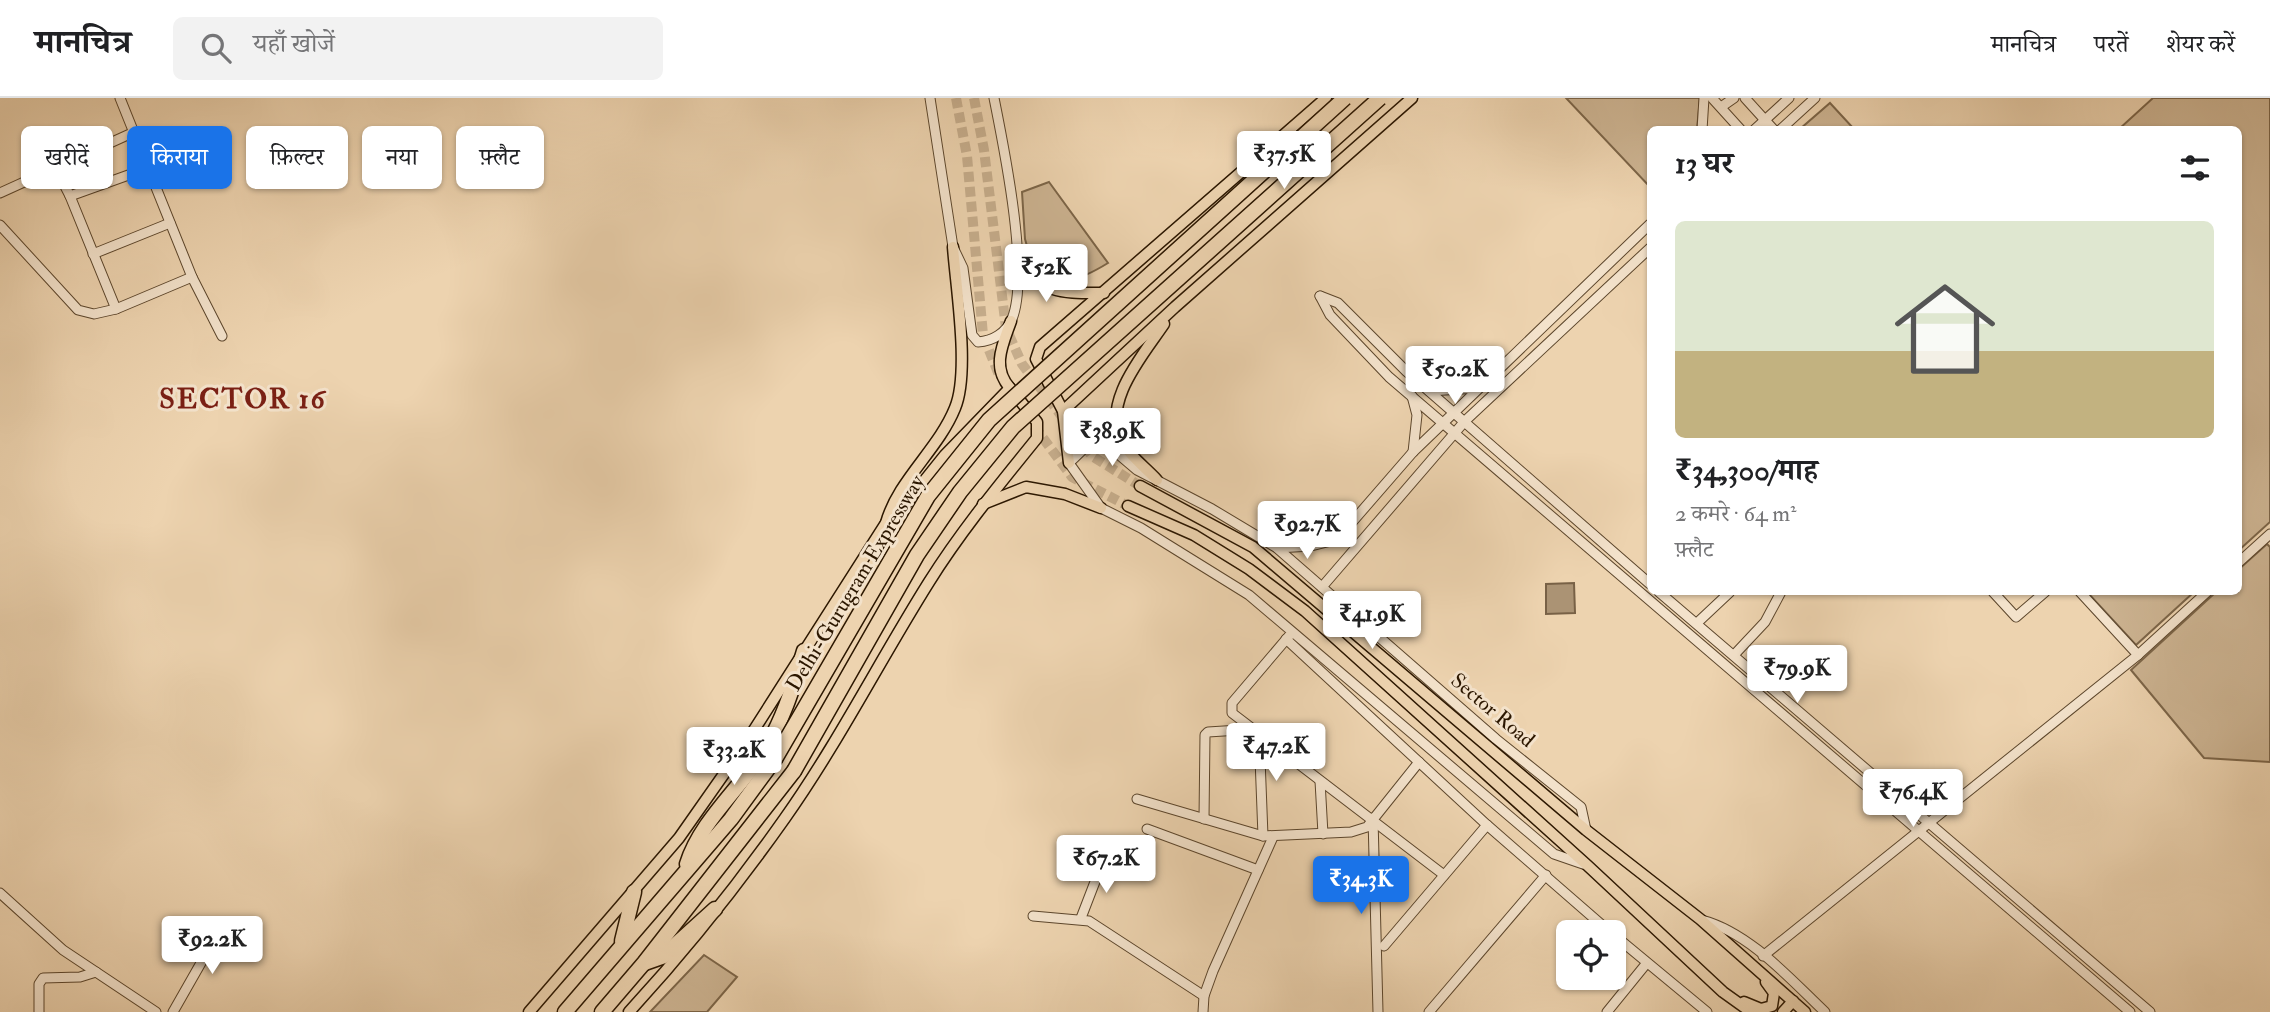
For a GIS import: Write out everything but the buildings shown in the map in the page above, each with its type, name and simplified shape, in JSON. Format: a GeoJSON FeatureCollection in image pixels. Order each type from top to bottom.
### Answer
{"type":"FeatureCollection","features":[{"type":"Feature","properties":{"kind":"highway","name":"Delhi-Gurugram Expressway"},"geometry":{"type":"LineString","coordinates":[[565,1012],[685,869],[731,819],[775,759],[928,496],[989,420],[1345,98]]}},
{"type":"Feature","properties":{"kind":"highway","name":"Delhi-Gurugram Expressway"},"geometry":{"type":"LineString","coordinates":[[601,1012],[644,963],[794,771],[917,555],[960,492],[1013,427],[1380,98]]}},
{"type":"Feature","properties":{"kind":"highway"},"geometry":{"type":"LineString","coordinates":[[685,869],[697,838],[758,759],[780,724],[804,651]]}},
{"type":"Feature","properties":{"kind":"highway"},"geometry":{"type":"LineString","coordinates":[[620,946],[634,892]]}},
{"type":"Feature","properties":{"kind":"highway"},"geometry":{"type":"LineString","coordinates":[[644,963],[662,957],[715,909]]}},
{"type":"Feature","properties":{"kind":"main road"},"geometry":{"type":"LineString","coordinates":[[1069,463],[1063,411],[1036,359],[1038,351],[1326,98]]}},
{"type":"Feature","properties":{"kind":"main road"},"geometry":{"type":"LineString","coordinates":[[1063,411],[1175,307],[1412,98]]}},
{"type":"Feature","properties":{"kind":"main road"},"geometry":{"type":"LineString","coordinates":[[529,1012],[679,838],[740,752],[886,523],[895,501],[956,407],[962,380],[953,247]]}},
{"type":"Feature","properties":{"kind":"main road"},"geometry":{"type":"LineString","coordinates":[[1017,258],[1030,276],[1055,291],[1104,293]]}},
{"type":"Feature","properties":{"kind":"main road"},"geometry":{"type":"LineString","coordinates":[[1157,480],[1122,443],[1117,423],[1119,402],[1126,381],[1175,307]]}},
{"type":"Feature","properties":{"kind":"main road"},"geometry":{"type":"LineString","coordinates":[[629,1012],[685,950],[786,817],[859,702],[930,581],[983,504],[1037,438],[1037,422],[1010,388],[999,369],[1000,354],[1011,321]]}},
{"type":"Feature","properties":{"kind":"main road"},"geometry":{"type":"LineString","coordinates":[[886,523],[896,516],[945,455],[1010,388]]}},
{"type":"Feature","properties":{"kind":"main road"},"geometry":{"type":"LineString","coordinates":[[1140,486],[1253,547],[1586,830]]}},
{"type":"Feature","properties":{"kind":"main road"},"geometry":{"type":"LineString","coordinates":[[983,504],[1027,487],[1065,494],[1101,508]]}},
{"type":"Feature","properties":{"kind":"main road"},"geometry":{"type":"LineString","coordinates":[[1128,506],[1194,535],[1249,569],[1304,611],[1588,866],[1723,992],[1751,1012]]}},
{"type":"Feature","properties":{"kind":"main road","name":"Sector Road"},"geometry":{"type":"LineString","coordinates":[[1586,830],[1700,919],[1805,1012]]}},
{"type":"Feature","properties":{"kind":"main road"},"geometry":{"type":"LineString","coordinates":[[1723,992],[1762,1009],[1772,1006],[1774,993],[1752,963]]}},
{"type":"Feature","properties":{"kind":"main road"},"geometry":{"type":"LineString","coordinates":[[1783,1012],[1793,1002]]}},
{"type":"Feature","properties":{"kind":"street"},"geometry":{"type":"LineString","coordinates":[[120,98],[129,126]]}},
{"type":"Feature","properties":{"kind":"street"},"geometry":{"type":"LineString","coordinates":[[930,98],[953,247],[963,268],[972,335],[978,342],[989,341],[1011,321],[1017,303],[1017,258],[994,98]]}},
{"type":"Feature","properties":{"kind":"street"},"geometry":{"type":"LineString","coordinates":[[1702,126],[1704,98]]}},
{"type":"Feature","properties":{"kind":"street"},"geometry":{"type":"LineString","coordinates":[[1712,98],[1738,126]]}},
{"type":"Feature","properties":{"kind":"street"},"geometry":{"type":"LineString","coordinates":[[1721,107],[1734,98]]}},
{"type":"Feature","properties":{"kind":"street"},"geometry":{"type":"LineString","coordinates":[[1745,98],[1771,126]]}},
{"type":"Feature","properties":{"kind":"street"},"geometry":{"type":"LineString","coordinates":[[1758,126],[1789,98]]}},
{"type":"Feature","properties":{"kind":"street"},"geometry":{"type":"LineString","coordinates":[[1784,126],[1815,98]]}},
{"type":"Feature","properties":{"kind":"street"},"geometry":{"type":"LineString","coordinates":[[70,196],[127,176]]}},
{"type":"Feature","properties":{"kind":"street"},"geometry":{"type":"LineString","coordinates":[[0,193],[21,183]]}},
{"type":"Feature","properties":{"kind":"street"},"geometry":{"type":"LineString","coordinates":[[66,189],[116,309]]}},
{"type":"Feature","properties":{"kind":"street"},"geometry":{"type":"LineString","coordinates":[[156,189],[192,277],[222,337]]}},
{"type":"Feature","properties":{"kind":"street"},"geometry":{"type":"LineString","coordinates":[[93,254],[170,223]]}},
{"type":"Feature","properties":{"kind":"street"},"geometry":{"type":"LineString","coordinates":[[0,225],[78,310],[94,314],[116,309],[192,277]]}},
{"type":"Feature","properties":{"kind":"street"},"geometry":{"type":"LineString","coordinates":[[1277,548],[1311,546],[1331,541],[1347,528],[1413,452],[1647,226]]}},
{"type":"Feature","properties":{"kind":"street"},"geometry":{"type":"LineString","coordinates":[[1322,587],[1465,421],[1647,251]]}},
{"type":"Feature","properties":{"kind":"street"},"geometry":{"type":"LineString","coordinates":[[1647,581],[1429,391],[1338,303],[1321,296],[1330,315],[1412,396],[2130,1012]]}},
{"type":"Feature","properties":{"kind":"street"},"geometry":{"type":"LineString","coordinates":[[1429,391],[1478,388]]}},
{"type":"Feature","properties":{"kind":"street"},"geometry":{"type":"LineString","coordinates":[[1412,396],[1416,415],[1413,452]]}},
{"type":"Feature","properties":{"kind":"street","name":"Sector Road"},"geometry":{"type":"LineString","coordinates":[[1069,463],[1097,436],[1137,470],[1277,548],[1496,739],[1581,807],[1586,830]]}},
{"type":"Feature","properties":{"kind":"street"},"geometry":{"type":"LineString","coordinates":[[1069,463],[1101,508],[1141,528],[1249,595],[1419,762],[1596,920]]}},
{"type":"Feature","properties":{"kind":"street"},"geometry":{"type":"LineString","coordinates":[[2242,559],[2270,534]]}},
{"type":"Feature","properties":{"kind":"street"},"geometry":{"type":"LineString","coordinates":[[1663,595],[2150,1012]]}},
{"type":"Feature","properties":{"kind":"street"},"geometry":{"type":"LineString","coordinates":[[1697,623],[1727,595]]}},
{"type":"Feature","properties":{"kind":"street"},"geometry":{"type":"LineString","coordinates":[[1734,655],[1765,622],[1779,595]]}},
{"type":"Feature","properties":{"kind":"street"},"geometry":{"type":"LineString","coordinates":[[1996,595],[2017,617],[2042,595]]}},
{"type":"Feature","properties":{"kind":"street"},"geometry":{"type":"LineString","coordinates":[[2083,595],[2138,655]]}},
{"type":"Feature","properties":{"kind":"street"},"geometry":{"type":"LineString","coordinates":[[1763,956],[2138,655],[2204,595]]}},
{"type":"Feature","properties":{"kind":"street"},"geometry":{"type":"LineString","coordinates":[[1289,636],[1554,854],[1588,866]]}},
{"type":"Feature","properties":{"kind":"street"},"geometry":{"type":"LineString","coordinates":[[1289,636],[1232,703],[1232,713],[1373,818],[1444,875]]}},
{"type":"Feature","properties":{"kind":"street"},"geometry":{"type":"LineString","coordinates":[[1204,819],[1205,735],[1208,732],[1257,730]]}},
{"type":"Feature","properties":{"kind":"street"},"geometry":{"type":"LineString","coordinates":[[1203,1012],[1204,996],[1258,870],[1268,836],[1257,730]]}},
{"type":"Feature","properties":{"kind":"street"},"geometry":{"type":"LineString","coordinates":[[1137,799],[1268,836],[1359,831],[1419,762]]}},
{"type":"Feature","properties":{"kind":"street"},"geometry":{"type":"LineString","coordinates":[[1320,781],[1323,834]]}},
{"type":"Feature","properties":{"kind":"street"},"geometry":{"type":"LineString","coordinates":[[1373,818],[1378,1012]]}},
{"type":"Feature","properties":{"kind":"street"},"geometry":{"type":"LineString","coordinates":[[1384,946],[1487,825]]}},
{"type":"Feature","properties":{"kind":"street"},"geometry":{"type":"LineString","coordinates":[[1147,829],[1258,870]]}},
{"type":"Feature","properties":{"kind":"street"},"geometry":{"type":"LineString","coordinates":[[1081,918],[1103,861]]}},
{"type":"Feature","properties":{"kind":"street"},"geometry":{"type":"LineString","coordinates":[[1429,1012],[1546,875]]}},
{"type":"Feature","properties":{"kind":"street"},"geometry":{"type":"LineString","coordinates":[[0,893],[63,950],[156,1012]]}},
{"type":"Feature","properties":{"kind":"street"},"geometry":{"type":"LineString","coordinates":[[1032,916],[1081,918],[1097,925],[1204,996]]}},
{"type":"Feature","properties":{"kind":"street"},"geometry":{"type":"LineString","coordinates":[[1700,919],[1727,929],[1763,956],[1825,1012]]}},
{"type":"Feature","properties":{"kind":"street"},"geometry":{"type":"LineString","coordinates":[[173,1012],[222,926]]}},
{"type":"Feature","properties":{"kind":"street"},"geometry":{"type":"LineString","coordinates":[[1626,946],[1707,1012]]}},
{"type":"Feature","properties":{"kind":"street"},"geometry":{"type":"LineString","coordinates":[[1607,1012],[1646,964]]}},
{"type":"Feature","properties":{"kind":"street"},"geometry":{"type":"LineString","coordinates":[[39,1012],[39,984],[43,978],[80,977],[96,972]]}},
{"type":"Feature","properties":{"kind":"shaded area"},"geometry":{"type":"Polygon","coordinates":[[[1566,98],[1700,98],[1697,126],[1647,126],[1647,184],[1566,98]]]}},
{"type":"Feature","properties":{"kind":"shaded area"},"geometry":{"type":"Polygon","coordinates":[[[2153,98],[2270,98],[2270,522],[2242,547],[2242,126],[2122,126],[2153,98]]]}},
{"type":"Feature","properties":{"kind":"shaded area"},"geometry":{"type":"Polygon","coordinates":[[[1830,103],[1851,126],[1803,126],[1830,103]]]}},
{"type":"Feature","properties":{"kind":"shaded area"},"geometry":{"type":"Polygon","coordinates":[[[1049,182],[1108,263],[1081,277],[1054,279],[1034,271],[1025,239],[1022,192],[1049,182]]]}},
{"type":"Feature","properties":{"kind":"shaded area"},"geometry":{"type":"Polygon","coordinates":[[[2267,544],[2270,547],[2270,762],[2204,758],[2131,670],[2213,595],[2242,595],[2242,566],[2267,544]]]}},
{"type":"Feature","properties":{"kind":"shaded area"},"geometry":{"type":"Polygon","coordinates":[[[1574,583],[1575,613],[1546,614],[1546,584],[1574,583]]]}},
{"type":"Feature","properties":{"kind":"shaded area"},"geometry":{"type":"Polygon","coordinates":[[[2090,595],[2191,595],[2136,645],[2090,595]]]}},
{"type":"Feature","properties":{"kind":"shaded area"},"geometry":{"type":"Polygon","coordinates":[[[704,955],[737,977],[707,1012],[650,1012],[704,955]]]}},
{"type":"Feature","properties":{"kind":"tunnel"},"geometry":{"type":"LineString","coordinates":[[956,98],[967,156],[983,335],[999,375]]}},
{"type":"Feature","properties":{"kind":"tunnel"},"geometry":{"type":"LineString","coordinates":[[974,98],[984,150],[1006,328],[1022,364],[1092,456],[1140,486]]}},
{"type":"Feature","properties":{"kind":"tunnel"},"geometry":{"type":"LineString","coordinates":[[1034,426],[1072,477],[1128,506]]}},
{"type":"Feature","properties":{"kind":"district","name":"SECTOR 16"},"geometry":{"type":"Point","coordinates":[243,398]}}]}
